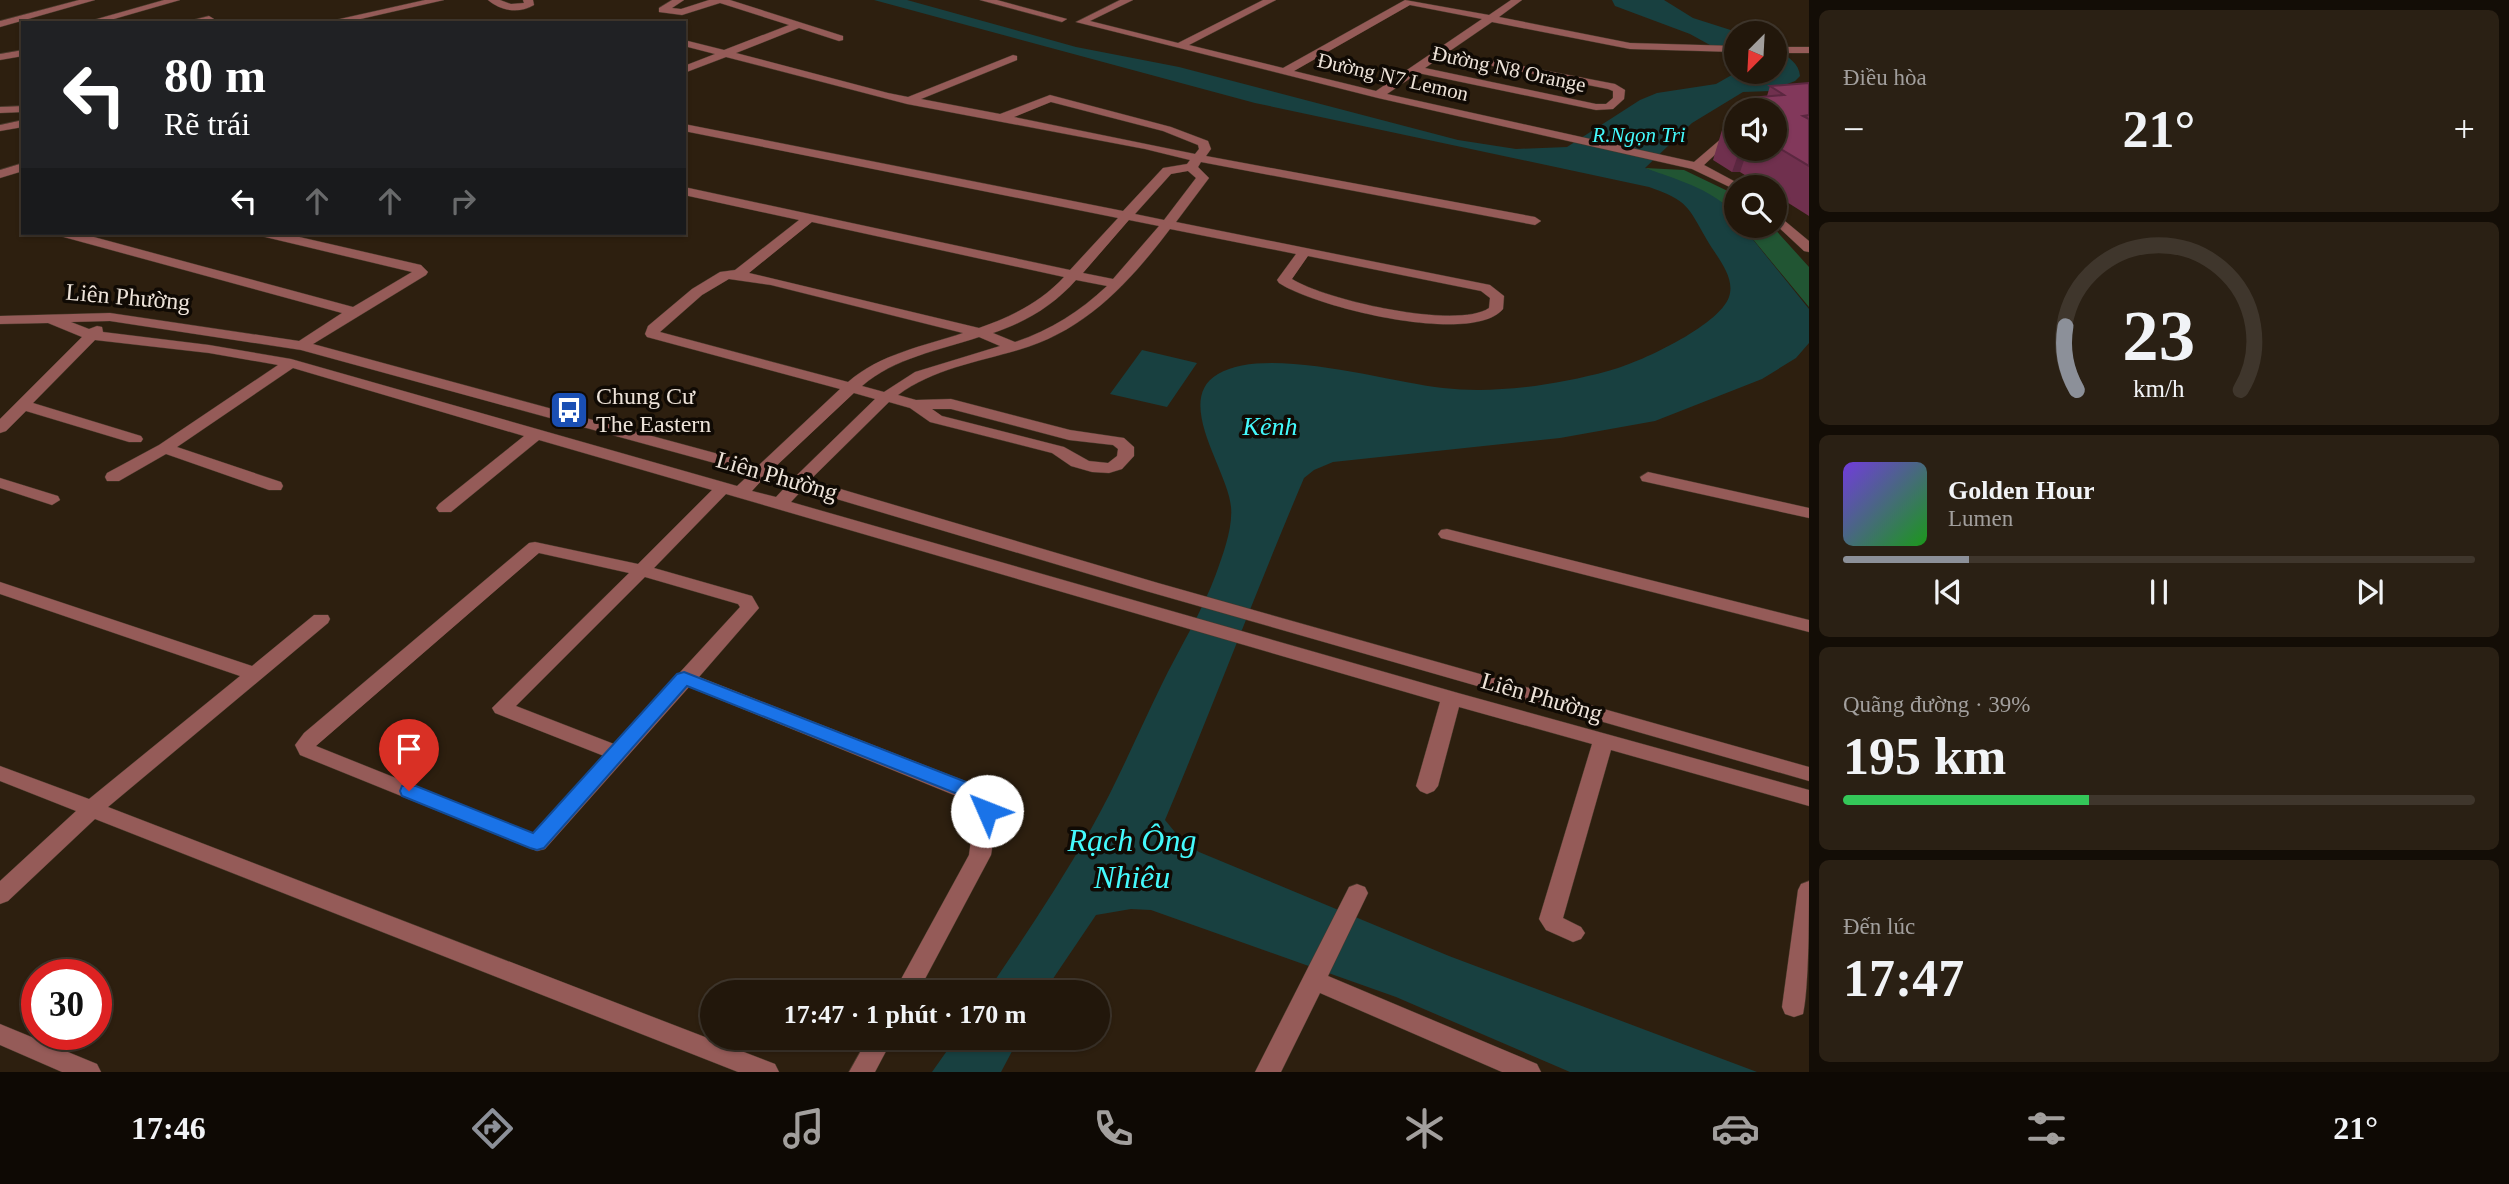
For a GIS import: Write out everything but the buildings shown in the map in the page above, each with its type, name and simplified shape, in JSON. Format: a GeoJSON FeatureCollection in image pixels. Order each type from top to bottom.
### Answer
{"type":"FeatureCollection","features":[{"type":"Feature","properties":{"kind":"street"},"geometry":{"type":"LineString","coordinates":[[0,24],[90,0]]}},
{"type":"Feature","properties":{"kind":"street"},"geometry":{"type":"LineString","coordinates":[[96,21],[175,0]]}},
{"type":"Feature","properties":{"kind":"street"},"geometry":{"type":"LineString","coordinates":[[336,21],[439,0]]}},
{"type":"Feature","properties":{"kind":"street"},"geometry":{"type":"LineString","coordinates":[[493,0],[503,6],[515,8],[529,5],[528,0]]}},
{"type":"Feature","properties":{"kind":"street"},"geometry":{"type":"LineString","coordinates":[[679,0],[662,10],[682,12],[719,0],[839,38]]}},
{"type":"Feature","properties":{"kind":"street"},"geometry":{"type":"LineString","coordinates":[[985,0],[1062,19]]}},
{"type":"Feature","properties":{"kind":"street","name":"Đường N7 Lemon"},"geometry":{"type":"LineString","coordinates":[[1128,0],[1081,22],[1378,95],[1696,166],[1724,180]]}},
{"type":"Feature","properties":{"kind":"street"},"geometry":{"type":"LineString","coordinates":[[1180,46],[1271,0]]}},
{"type":"Feature","properties":{"kind":"street"},"geometry":{"type":"LineString","coordinates":[[1378,95],[1517,0]]}},
{"type":"Feature","properties":{"kind":"street"},"geometry":{"type":"LineString","coordinates":[[1286,71],[1410,1],[1630,46],[1724,49]]}},
{"type":"Feature","properties":{"kind":"street"},"geometry":{"type":"LineString","coordinates":[[383,11],[396,21]]}},
{"type":"Feature","properties":{"kind":"street"},"geometry":{"type":"LineString","coordinates":[[198,21],[209,19]]}},
{"type":"Feature","properties":{"kind":"street"},"geometry":{"type":"LineString","coordinates":[[686,69],[798,25]]}},
{"type":"Feature","properties":{"kind":"street"},"geometry":{"type":"LineString","coordinates":[[686,43],[908,100],[1148,146],[1194,163],[1535,221]]}},
{"type":"Feature","properties":{"kind":"street"},"geometry":{"type":"LineString","coordinates":[[1787,50],[1809,50]]}},
{"type":"Feature","properties":{"kind":"street"},"geometry":{"type":"LineString","coordinates":[[0,57],[21,53]]}},
{"type":"Feature","properties":{"kind":"street"},"geometry":{"type":"LineString","coordinates":[[686,53],[895,108],[1145,154],[1165,152]]}},
{"type":"Feature","properties":{"kind":"street"},"geometry":{"type":"LineString","coordinates":[[895,108],[908,100],[1013,58]]}},
{"type":"Feature","properties":{"kind":"street","name":"Đường N8 Orange"},"geometry":{"type":"LineString","coordinates":[[1416,69],[1603,108],[1609,107],[1618,99],[1619,90],[1611,86],[1491,63]]}},
{"type":"Feature","properties":{"kind":"street"},"geometry":{"type":"LineString","coordinates":[[616,753],[502,708],[642,570],[731,490],[761,471],[849,387],[869,372],[894,360],[982,332],[1036,309],[1076,275],[1167,171],[1194,163],[1205,149],[1203,143],[1194,138],[1050,98],[1001,118]]}},
{"type":"Feature","properties":{"kind":"street"},"geometry":{"type":"LineString","coordinates":[[0,110],[21,109]]}},
{"type":"Feature","properties":{"kind":"street"},"geometry":{"type":"LineString","coordinates":[[0,128],[21,123]]}},
{"type":"Feature","properties":{"kind":"street"},"geometry":{"type":"LineString","coordinates":[[686,127],[1127,215],[1305,251],[1485,288],[1497,296],[1496,309],[1488,315],[1472,320],[1411,316],[1317,297],[1289,285],[1284,280],[1305,251]]}},
{"type":"Feature","properties":{"kind":"street"},"geometry":{"type":"LineString","coordinates":[[1696,166],[1724,140]]}},
{"type":"Feature","properties":{"kind":"street"},"geometry":{"type":"LineString","coordinates":[[780,503],[901,384],[923,374],[1014,347],[1073,321],[1116,284],[1203,178],[1194,163]]}},
{"type":"Feature","properties":{"kind":"street"},"geometry":{"type":"LineString","coordinates":[[0,174],[21,168]]}},
{"type":"Feature","properties":{"kind":"street"},"geometry":{"type":"LineString","coordinates":[[686,191],[1116,284]]}},
{"type":"Feature","properties":{"kind":"street"},"geometry":{"type":"LineString","coordinates":[[738,275],[809,218]]}},
{"type":"Feature","properties":{"kind":"street"},"geometry":{"type":"LineString","coordinates":[[1787,228],[1809,248]]}},
{"type":"Feature","properties":{"kind":"street"},"geometry":{"type":"LineString","coordinates":[[72,235],[357,312]]}},
{"type":"Feature","properties":{"kind":"street"},"geometry":{"type":"LineString","coordinates":[[276,235],[416,268],[421,272],[320,332],[302,346]]}},
{"type":"Feature","properties":{"kind":"street"},"geometry":{"type":"LineString","coordinates":[[916,405],[951,404],[1069,435],[1118,441],[1126,447],[1127,454],[1124,461],[1116,466],[1092,467],[1075,462],[1059,450],[936,419],[916,405],[652,334],[653,329],[697,292],[725,275],[738,275],[982,332],[1014,347]]}},
{"type":"Feature","properties":{"kind":"street"},"geometry":{"type":"LineString","coordinates":[[0,320],[40,317]]}},
{"type":"Feature","properties":{"kind":"street","name":"Liên Phường"},"geometry":{"type":"LineString","coordinates":[[40,317],[110,317],[302,346],[761,471],[1152,587],[1809,774]]}},
{"type":"Feature","properties":{"kind":"street","name":"Liên Phường"},"geometry":{"type":"LineString","coordinates":[[40,317],[91,335],[173,343],[291,363],[1451,698],[1809,798]]}},
{"type":"Feature","properties":{"kind":"street"},"geometry":{"type":"LineString","coordinates":[[0,428],[110,317]]}},
{"type":"Feature","properties":{"kind":"street"},"geometry":{"type":"LineString","coordinates":[[113,477],[165,447],[291,363]]}},
{"type":"Feature","properties":{"kind":"street"},"geometry":{"type":"LineString","coordinates":[[22,405],[135,439]]}},
{"type":"Feature","properties":{"kind":"street"},"geometry":{"type":"LineString","coordinates":[[445,508],[535,435]]}},
{"type":"Feature","properties":{"kind":"street"},"geometry":{"type":"LineString","coordinates":[[165,447],[275,486]]}},
{"type":"Feature","properties":{"kind":"street"},"geometry":{"type":"LineString","coordinates":[[1648,477],[1809,513]]}},
{"type":"Feature","properties":{"kind":"street"},"geometry":{"type":"LineString","coordinates":[[0,483],[52,500]]}},
{"type":"Feature","properties":{"kind":"street"},"geometry":{"type":"LineString","coordinates":[[1447,534],[1809,626]]}},
{"type":"Feature","properties":{"kind":"street"},"geometry":{"type":"LineString","coordinates":[[536,547],[642,570],[745,600],[750,604],[750,608],[537,843],[307,750],[305,745],[536,547]]}},
{"type":"Feature","properties":{"kind":"street"},"geometry":{"type":"LineString","coordinates":[[0,588],[256,674]]}},
{"type":"Feature","properties":{"kind":"street"},"geometry":{"type":"LineString","coordinates":[[0,895],[93,808],[321,619]]}},
{"type":"Feature","properties":{"kind":"street"},"geometry":{"type":"LineString","coordinates":[[684,678],[977,794],[986,800],[981,855],[913,980]]}},
{"type":"Feature","properties":{"kind":"street"},"geometry":{"type":"LineString","coordinates":[[1427,786],[1451,698]]}},
{"type":"Feature","properties":{"kind":"street"},"geometry":{"type":"LineString","coordinates":[[1573,933],[1554,924],[1551,919],[1603,741]]}},
{"type":"Feature","properties":{"kind":"street"},"geometry":{"type":"LineString","coordinates":[[0,773],[766,1072]]}},
{"type":"Feature","properties":{"kind":"street"},"geometry":{"type":"LineString","coordinates":[[1794,1007],[1809,890]]}},
{"type":"Feature","properties":{"kind":"street"},"geometry":{"type":"LineString","coordinates":[[1268,1072],[1357,892]]}},
{"type":"Feature","properties":{"kind":"street"},"geometry":{"type":"LineString","coordinates":[[1316,976],[1528,1072]]}},
{"type":"Feature","properties":{"kind":"street"},"geometry":{"type":"LineString","coordinates":[[0,1034],[88,1072]]}},
{"type":"Feature","properties":{"kind":"street"},"geometry":{"type":"LineString","coordinates":[[862,1072],[874,1050]]}},
{"type":"Feature","properties":{"kind":"green space"},"geometry":{"type":"Polygon","coordinates":[[[1645,168],[1684,170],[1724,189],[1723,203],[1645,168]]]}},
{"type":"Feature","properties":{"kind":"green space"},"geometry":{"type":"Polygon","coordinates":[[[1752,238],[1783,238],[1809,267],[1809,307],[1752,238]]]}},
{"type":"Feature","properties":{"kind":"water"},"geometry":{"type":"Polygon","coordinates":[[[874,0],[907,0],[1076,47],[1179,67],[1458,140],[1516,149],[1567,147],[1640,100],[1657,93],[1716,84],[1724,79],[1724,84],[1787,84],[1787,57],[1795,63],[1800,76],[1795,81],[1770,91],[1743,92],[1733,98],[1724,98],[1724,104],[1692,123],[1645,168],[1700,189],[1724,204],[1724,238],[1752,238],[1809,309],[1809,343],[1796,358],[1762,379],[1655,421],[1560,438],[1333,462],[1314,470],[1304,478],[1165,820],[1179,837],[1199,852],[1449,956],[1757,1072],[1570,1072],[1396,997],[1151,910],[1131,909],[1096,915],[1052,980],[995,980],[1091,829],[1216,574],[1229,532],[1231,507],[1228,492],[1206,436],[1201,401],[1206,386],[1218,374],[1239,366],[1296,364],[1463,390],[1526,387],[1608,371],[1638,361],[1676,342],[1710,320],[1729,297],[1730,282],[1724,267],[1695,219],[1685,206],[1672,196],[1649,187],[1255,103],[874,0]]]}},
{"type":"Feature","properties":{"kind":"water"},"geometry":{"type":"Polygon","coordinates":[[[1612,0],[1664,0],[1693,18],[1724,28],[1724,54],[1690,34],[1615,6],[1612,0]]]}},
{"type":"Feature","properties":{"kind":"water"},"geometry":{"type":"Polygon","coordinates":[[[1142,350],[1197,363],[1167,407],[1110,394],[1142,350]]]}},
{"type":"Feature","properties":{"kind":"water"},"geometry":{"type":"Polygon","coordinates":[[[948,1050],[1013,1050],[1001,1072],[932,1072],[948,1050]]]}},
{"type":"Feature","properties":{"kind":"place","name":"Chung Cư The Eastern"},"geometry":{"type":"Point","coordinates":[569,410]}},
{"type":"Feature","properties":{"kind":"route"},"geometry":{"type":"LineString","coordinates":[[409,791],[537,843],[684,678],[977,794],[986,800],[987,811]]}},
{"type":"Feature","properties":{"kind":"water label","name":"R.Ngọn Tri"},"geometry":{"type":"Point","coordinates":[1639,135]}},
{"type":"Feature","properties":{"kind":"water label","name":"Kênh"},"geometry":{"type":"Point","coordinates":[1270,426]}},
{"type":"Feature","properties":{"kind":"water label","name":"Rạch Ông Nhiêu"},"geometry":{"type":"Point","coordinates":[1132,858]}}]}
